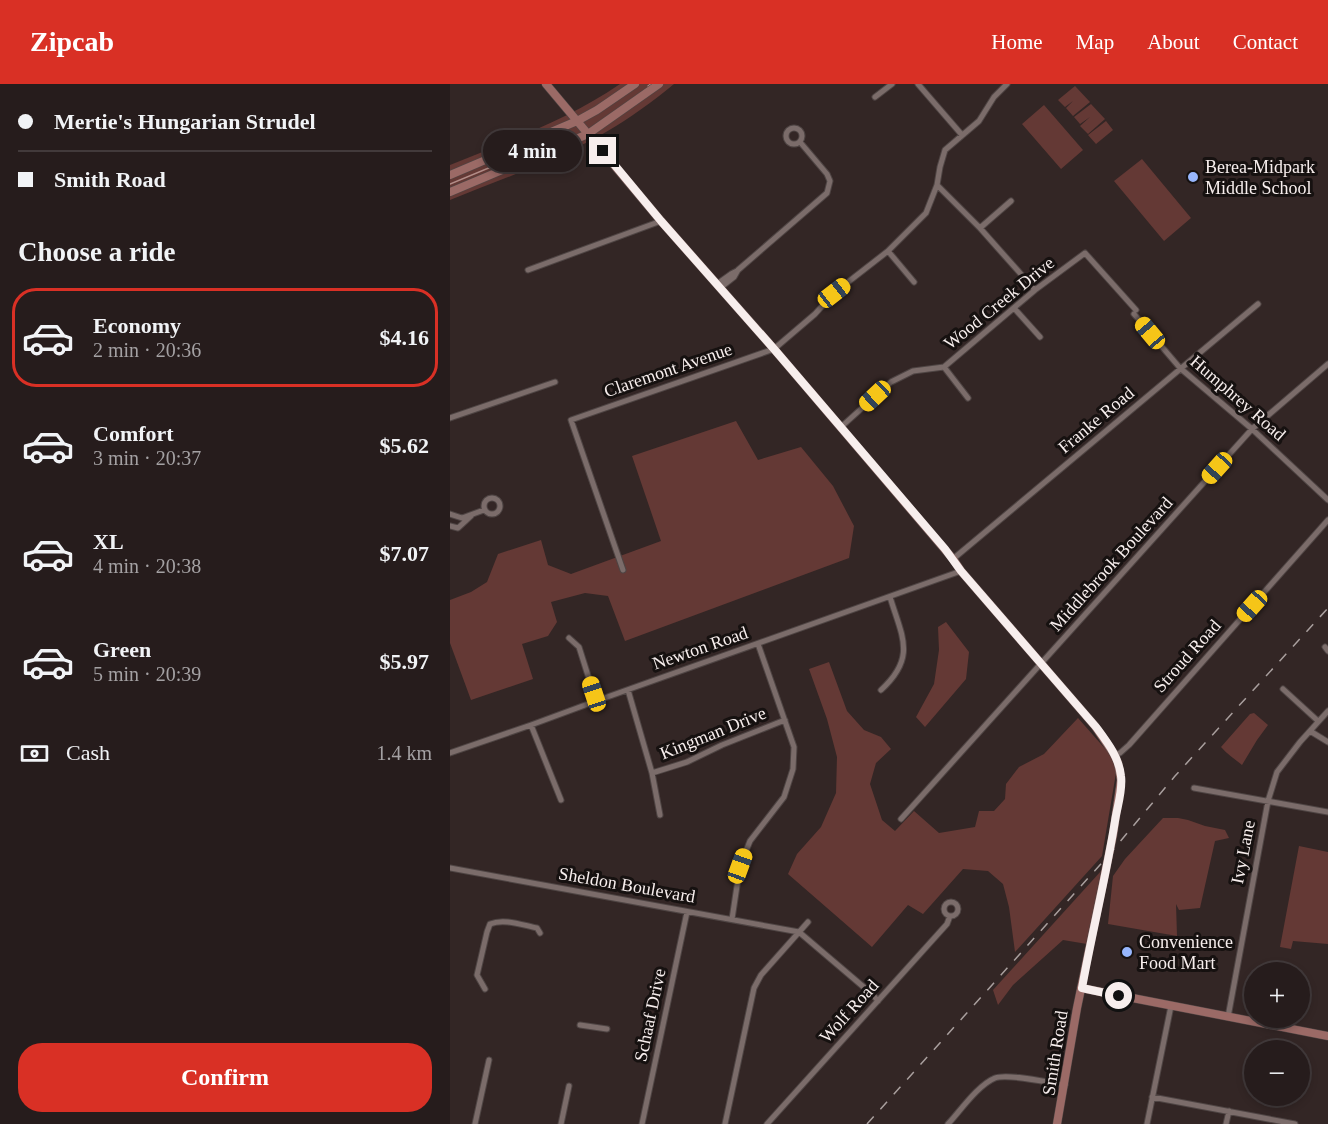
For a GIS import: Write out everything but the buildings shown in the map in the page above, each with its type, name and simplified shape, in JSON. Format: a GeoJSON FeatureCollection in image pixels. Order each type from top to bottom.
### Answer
{"type":"FeatureCollection","features":[{"type":"Feature","properties":{"kind":"main road","name":"Smith Road"},"geometry":{"type":"LineString","coordinates":[[546,84],[1096,727],[1114,755],[1120,772],[1120,791],[1058,1124]]}},
{"type":"Feature","properties":{"kind":"main road"},"geometry":{"type":"LineString","coordinates":[[450,175],[578,121],[635,84]]}},
{"type":"Feature","properties":{"kind":"main road"},"geometry":{"type":"LineString","coordinates":[[450,192],[588,134],[659,84]]}},
{"type":"Feature","properties":{"kind":"main road"},"geometry":{"type":"LineString","coordinates":[[1082,988],[1328,1036]]}},
{"type":"Feature","properties":{"kind":"street"},"geometry":{"type":"LineString","coordinates":[[875,97],[892,84]]}},
{"type":"Feature","properties":{"kind":"street"},"geometry":{"type":"LineString","coordinates":[[918,84],[962,135]]}},
{"type":"Feature","properties":{"kind":"street"},"geometry":{"type":"LineString","coordinates":[[774,349],[815,314],[834,293],[888,250],[926,213],[938,185],[945,150],[979,121],[994,97],[1007,84]]}},
{"type":"Feature","properties":{"kind":"street"},"geometry":{"type":"LineString","coordinates":[[719,286],[734,276],[738,270],[827,193],[830,181],[827,174],[800,142]]}},
{"type":"Feature","properties":{"kind":"street"},"geometry":{"type":"LineString","coordinates":[[938,185],[981,228],[1035,291]]}},
{"type":"Feature","properties":{"kind":"street"},"geometry":{"type":"LineString","coordinates":[[981,228],[1011,201]]}},
{"type":"Feature","properties":{"kind":"street"},"geometry":{"type":"LineString","coordinates":[[528,270],[661,221]]}},
{"type":"Feature","properties":{"kind":"street"},"geometry":{"type":"LineString","coordinates":[[888,250],[914,282]]}},
{"type":"Feature","properties":{"kind":"street","name":"Wood Creek Drive"},"geometry":{"type":"LineString","coordinates":[[841,427],[891,382],[913,371],[944,367],[1035,291],[1085,253]]}},
{"type":"Feature","properties":{"kind":"street","name":"Humphrey Road"},"geometry":{"type":"LineString","coordinates":[[1085,253],[1180,368],[1252,429],[1328,500]]}},
{"type":"Feature","properties":{"kind":"street","name":"Franke Road"},"geometry":{"type":"LineString","coordinates":[[953,560],[1258,304]]}},
{"type":"Feature","properties":{"kind":"street"},"geometry":{"type":"LineString","coordinates":[[1014,308],[1040,337]]}},
{"type":"Feature","properties":{"kind":"street","name":"Claremont Avenue"},"geometry":{"type":"LineString","coordinates":[[623,570],[571,420],[774,349]]}},
{"type":"Feature","properties":{"kind":"street","name":"Middlebrook Boulevard"},"geometry":{"type":"LineString","coordinates":[[901,819],[1252,429],[1328,364]]}},
{"type":"Feature","properties":{"kind":"street"},"geometry":{"type":"LineString","coordinates":[[944,367],[968,398]]}},
{"type":"Feature","properties":{"kind":"street"},"geometry":{"type":"LineString","coordinates":[[450,418],[555,382]]}},
{"type":"Feature","properties":{"kind":"street"},"geometry":{"type":"LineString","coordinates":[[450,514],[462,518],[484,510]]}},
{"type":"Feature","properties":{"kind":"street"},"geometry":{"type":"LineString","coordinates":[[450,526],[458,528],[475,513]]}},
{"type":"Feature","properties":{"kind":"street","name":"Stroud Road"},"geometry":{"type":"LineString","coordinates":[[1114,755],[1120,753],[1129,744],[1328,520]]}},
{"type":"Feature","properties":{"kind":"street","name":"Newton Road"},"geometry":{"type":"LineString","coordinates":[[450,753],[961,571]]}},
{"type":"Feature","properties":{"kind":"street"},"geometry":{"type":"LineString","coordinates":[[881,690],[894,678],[902,661],[905,645],[890,597]]}},
{"type":"Feature","properties":{"kind":"street"},"geometry":{"type":"LineString","coordinates":[[569,638],[579,647],[596,701]]}},
{"type":"Feature","properties":{"kind":"street"},"geometry":{"type":"LineString","coordinates":[[732,919],[740,866],[750,841],[784,797],[793,769],[794,747],[758,644]]}},
{"type":"Feature","properties":{"kind":"street"},"geometry":{"type":"LineString","coordinates":[[1283,689],[1318,722]]}},
{"type":"Feature","properties":{"kind":"street"},"geometry":{"type":"LineString","coordinates":[[628,690],[652,773],[660,815]]}},
{"type":"Feature","properties":{"kind":"street","name":"Ivy Lane"},"geometry":{"type":"LineString","coordinates":[[1228,1017],[1268,801],[1277,772],[1328,711]]}},
{"type":"Feature","properties":{"kind":"street","name":"Kingman Drive"},"geometry":{"type":"LineString","coordinates":[[652,773],[687,762],[722,745],[785,720]]}},
{"type":"Feature","properties":{"kind":"street"},"geometry":{"type":"LineString","coordinates":[[531,725],[561,800]]}},
{"type":"Feature","properties":{"kind":"street"},"geometry":{"type":"LineString","coordinates":[[1310,731],[1328,742]]}},
{"type":"Feature","properties":{"kind":"street"},"geometry":{"type":"LineString","coordinates":[[1194,788],[1328,812]]}},
{"type":"Feature","properties":{"kind":"street","name":"Sheldon Boulevard"},"geometry":{"type":"LineString","coordinates":[[450,868],[799,932]]}},
{"type":"Feature","properties":{"kind":"street","name":"Schaaf Drive"},"geometry":{"type":"LineString","coordinates":[[642,1124],[687,912]]}},
{"type":"Feature","properties":{"kind":"street","name":"Wolf Road"},"geometry":{"type":"LineString","coordinates":[[767,1124],[947,924],[950,916]]}},
{"type":"Feature","properties":{"kind":"street"},"geometry":{"type":"LineString","coordinates":[[485,989],[477,975],[490,924],[497,921],[511,922],[537,928],[540,933]]}},
{"type":"Feature","properties":{"kind":"street"},"geometry":{"type":"LineString","coordinates":[[726,1124],[754,988],[760,975],[808,922]]}},
{"type":"Feature","properties":{"kind":"street"},"geometry":{"type":"LineString","coordinates":[[799,932],[878,1001]]}},
{"type":"Feature","properties":{"kind":"street"},"geometry":{"type":"LineString","coordinates":[[1147,1124],[1171,1006]]}},
{"type":"Feature","properties":{"kind":"street"},"geometry":{"type":"LineString","coordinates":[[580,1024],[607,1029]]}},
{"type":"Feature","properties":{"kind":"street"},"geometry":{"type":"LineString","coordinates":[[475,1124],[489,1060]]}},
{"type":"Feature","properties":{"kind":"street"},"geometry":{"type":"LineString","coordinates":[[948,1124],[981,1087],[996,1077],[1013,1077],[1065,1085]]}},
{"type":"Feature","properties":{"kind":"street"},"geometry":{"type":"LineString","coordinates":[[561,1124],[569,1086]]}},
{"type":"Feature","properties":{"kind":"street"},"geometry":{"type":"LineString","coordinates":[[1152,1096],[1295,1124]]}},
{"type":"Feature","properties":{"kind":"street"},"geometry":{"type":"LineString","coordinates":[[1226,1124],[1229,1111]]}},
{"type":"Feature","properties":{"kind":"shaded area"},"geometry":{"type":"Polygon","coordinates":[[[620,84],[674,84],[632,115],[587,142],[529,169],[450,200],[450,165],[559,119],[620,84]]]}},
{"type":"Feature","properties":{"kind":"shaded area"},"geometry":{"type":"Polygon","coordinates":[[[1075,86],[1090,102],[1073,116],[1066,108],[1073,101],[1065,107],[1058,100],[1075,86]]]}},
{"type":"Feature","properties":{"kind":"shaded area"},"geometry":{"type":"Polygon","coordinates":[[[1091,104],[1105,119],[1088,134],[1080,126],[1090,117],[1080,124],[1074,117],[1091,104]]]}},
{"type":"Feature","properties":{"kind":"shaded area"},"geometry":{"type":"Polygon","coordinates":[[[1044,105],[1083,150],[1061,169],[1022,124],[1044,105]]]}},
{"type":"Feature","properties":{"kind":"shaded area"},"geometry":{"type":"Polygon","coordinates":[[[1106,121],[1113,130],[1096,144],[1088,135],[1106,121]]]}},
{"type":"Feature","properties":{"kind":"shaded area"},"geometry":{"type":"Polygon","coordinates":[[[1142,159],[1191,218],[1164,241],[1114,181],[1142,159]]]}},
{"type":"Feature","properties":{"kind":"shaded area"},"geometry":{"type":"Polygon","coordinates":[[[736,421],[758,460],[801,447],[833,486],[854,526],[849,558],[625,641],[608,596],[585,593],[551,602],[557,622],[548,636],[522,644],[533,679],[471,700],[450,643],[450,600],[471,592],[487,582],[498,554],[541,540],[548,565],[571,574],[661,541],[632,456],[736,421]]]}},
{"type":"Feature","properties":{"kind":"shaded area"},"geometry":{"type":"Polygon","coordinates":[[[946,622],[969,652],[966,679],[925,727],[916,717],[934,684],[939,650],[938,627],[946,622]]]}},
{"type":"Feature","properties":{"kind":"shaded area"},"geometry":{"type":"Polygon","coordinates":[[[829,662],[847,711],[864,730],[881,737],[891,749],[876,763],[870,784],[882,820],[895,831],[914,811],[939,833],[975,827],[979,811],[994,811],[1005,799],[1006,784],[1019,767],[1044,754],[1078,718],[1115,760],[1116,773],[1102,856],[1015,952],[1009,907],[1003,884],[988,871],[963,869],[923,914],[908,905],[872,947],[788,874],[797,854],[821,827],[836,793],[837,757],[827,719],[809,669],[829,662]]]}},
{"type":"Feature","properties":{"kind":"shaded area"},"geometry":{"type":"Polygon","coordinates":[[[1254,713],[1268,725],[1242,765],[1221,747],[1250,714],[1254,713]]]}},
{"type":"Feature","properties":{"kind":"shaded area"},"geometry":{"type":"Polygon","coordinates":[[[1163,818],[1178,818],[1225,830],[1229,838],[1215,841],[1200,908],[1179,910],[1176,904],[1177,936],[1108,924],[1113,876],[1125,859],[1163,818]]]}},
{"type":"Feature","properties":{"kind":"shaded area"},"geometry":{"type":"Polygon","coordinates":[[[1299,846],[1328,852],[1328,944],[1293,941],[1291,949],[1280,947],[1299,846]]]}},
{"type":"Feature","properties":{"kind":"shaded area"},"geometry":{"type":"Polygon","coordinates":[[[1101,871],[1087,944],[1063,940],[1013,985],[998,1005],[993,990],[1101,871]]]}},
{"type":"Feature","properties":{"kind":"waterway"},"geometry":{"type":"LineString","coordinates":[[450,184],[568,135]]}},
{"type":"Feature","properties":{"kind":"railway"},"geometry":{"type":"LineString","coordinates":[[867,1124],[1108,856],[1175,776],[1328,608]]}},
{"type":"Feature","properties":{"kind":"place","name":"Berea-Midpark Middle School"},"geometry":{"type":"Point","coordinates":[1193,177]}},
{"type":"Feature","properties":{"kind":"place","name":"Convenience Food Mart"},"geometry":{"type":"Point","coordinates":[1127,952]}},
{"type":"Feature","properties":{"kind":"route"},"geometry":{"type":"LineString","coordinates":[[603,151],[945,549],[961,571],[1096,727],[1108,744],[1118,763],[1120,791],[1082,988],[1119,996]]}}]}
